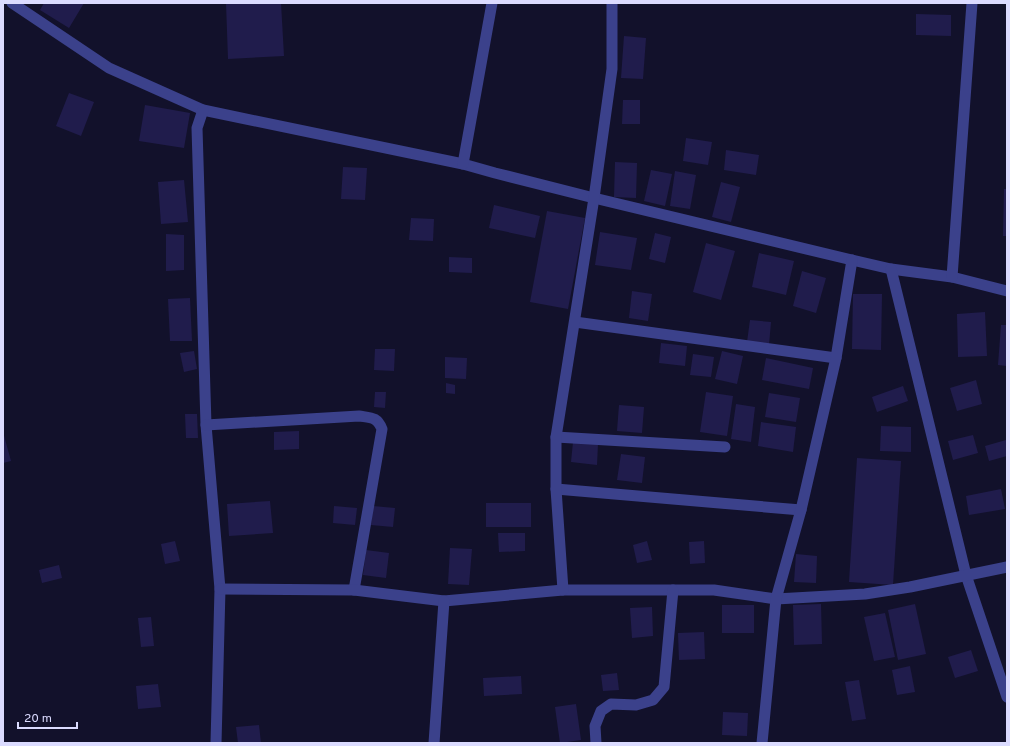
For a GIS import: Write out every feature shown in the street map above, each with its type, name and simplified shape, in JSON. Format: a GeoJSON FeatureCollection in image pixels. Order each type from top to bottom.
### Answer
{"type":"FeatureCollection","features":[{"type":"Feature","properties":{"kind":"street"},"geometry":{"type":"LineString","coordinates":[[12,3],[109,68],[203,110],[463,164],[594,198],[852,260],[891,269],[952,277],[1007,291]]}},
{"type":"Feature","properties":{"kind":"street"},"geometry":{"type":"LineString","coordinates":[[463,164],[492,3]]}},
{"type":"Feature","properties":{"kind":"street"},"geometry":{"type":"LineString","coordinates":[[563,590],[556,489],[556,436],[594,198],[612,69],[612,3]]}},
{"type":"Feature","properties":{"kind":"street"},"geometry":{"type":"LineString","coordinates":[[952,277],[972,3]]}},
{"type":"Feature","properties":{"kind":"street"},"geometry":{"type":"LineString","coordinates":[[203,110],[197,128],[206,425],[220,589],[216,743]]}},
{"type":"Feature","properties":{"kind":"street"},"geometry":{"type":"LineString","coordinates":[[762,743],[776,599],[801,510],[836,358],[852,260]]}},
{"type":"Feature","properties":{"kind":"street"},"geometry":{"type":"LineString","coordinates":[[891,269],[966,575],[1007,697]]}},
{"type":"Feature","properties":{"kind":"street"},"geometry":{"type":"LineString","coordinates":[[575,322],[836,358]]}},
{"type":"Feature","properties":{"kind":"street"},"geometry":{"type":"LineString","coordinates":[[206,425],[359,416],[372,418],[379,421],[382,429],[354,590]]}},
{"type":"Feature","properties":{"kind":"street"},"geometry":{"type":"LineString","coordinates":[[556,436],[725,447]]}},
{"type":"Feature","properties":{"kind":"street"},"geometry":{"type":"LineString","coordinates":[[556,489],[801,510]]}},
{"type":"Feature","properties":{"kind":"street"},"geometry":{"type":"LineString","coordinates":[[220,589],[354,590],[444,601],[563,590],[714,590],[776,599],[865,594],[910,587],[1007,567]]}},
{"type":"Feature","properties":{"kind":"street"},"geometry":{"type":"LineString","coordinates":[[596,743],[595,726],[601,711],[611,704],[636,705],[653,700],[664,687],[673,590]]}},
{"type":"Feature","properties":{"kind":"street"},"geometry":{"type":"LineString","coordinates":[[434,743],[444,601]]}},
{"type":"Feature","properties":{"kind":"building"},"geometry":{"type":"Polygon","coordinates":[[[44,3],[84,3],[69,28],[40,10],[44,3]]]}},
{"type":"Feature","properties":{"kind":"building"},"geometry":{"type":"Polygon","coordinates":[[[226,3],[281,3],[284,56],[228,59],[226,3]]]}},
{"type":"Feature","properties":{"kind":"building"},"geometry":{"type":"Polygon","coordinates":[[[916,14],[951,15],[951,36],[916,35],[916,14]]]}},
{"type":"Feature","properties":{"kind":"building"},"geometry":{"type":"Polygon","coordinates":[[[624,36],[646,38],[643,79],[621,78],[624,36]]]}},
{"type":"Feature","properties":{"kind":"building"},"geometry":{"type":"Polygon","coordinates":[[[69,93],[94,102],[81,136],[56,126],[69,93]]]}},
{"type":"Feature","properties":{"kind":"building"},"geometry":{"type":"Polygon","coordinates":[[[623,100],[640,100],[640,124],[622,124],[623,100]]]}},
{"type":"Feature","properties":{"kind":"building"},"geometry":{"type":"Polygon","coordinates":[[[145,105],[190,113],[184,148],[139,141],[145,105]]]}},
{"type":"Feature","properties":{"kind":"building"},"geometry":{"type":"Polygon","coordinates":[[[686,138],[712,142],[708,165],[683,161],[686,138]]]}},
{"type":"Feature","properties":{"kind":"building"},"geometry":{"type":"Polygon","coordinates":[[[726,150],[759,155],[756,175],[724,170],[726,150]]]}},
{"type":"Feature","properties":{"kind":"building"},"geometry":{"type":"Polygon","coordinates":[[[615,162],[637,163],[636,198],[614,197],[615,162]]]}},
{"type":"Feature","properties":{"kind":"building"},"geometry":{"type":"Polygon","coordinates":[[[343,167],[367,168],[365,200],[341,199],[343,167]]]}},
{"type":"Feature","properties":{"kind":"building"},"geometry":{"type":"Polygon","coordinates":[[[651,170],[672,174],[665,206],[644,201],[651,170]]]}},
{"type":"Feature","properties":{"kind":"building"},"geometry":{"type":"Polygon","coordinates":[[[675,171],[696,175],[690,209],[670,206],[675,171]]]}},
{"type":"Feature","properties":{"kind":"building"},"geometry":{"type":"Polygon","coordinates":[[[184,180],[188,222],[161,224],[158,182],[184,180]]]}},
{"type":"Feature","properties":{"kind":"building"},"geometry":{"type":"Polygon","coordinates":[[[721,182],[740,187],[731,222],[712,217],[721,182]]]}},
{"type":"Feature","properties":{"kind":"building"},"geometry":{"type":"Polygon","coordinates":[[[1004,189],[1007,189],[1007,236],[1003,236],[1004,189]]]}},
{"type":"Feature","properties":{"kind":"building"},"geometry":{"type":"Polygon","coordinates":[[[494,205],[540,216],[535,238],[489,228],[494,205]]]}},
{"type":"Feature","properties":{"kind":"building"},"geometry":{"type":"Polygon","coordinates":[[[547,211],[585,218],[568,309],[530,302],[547,211]]]}},
{"type":"Feature","properties":{"kind":"building"},"geometry":{"type":"Polygon","coordinates":[[[411,218],[434,219],[433,241],[409,240],[411,218]]]}},
{"type":"Feature","properties":{"kind":"building"},"geometry":{"type":"Polygon","coordinates":[[[600,232],[637,238],[631,270],[595,265],[600,232]]]}},
{"type":"Feature","properties":{"kind":"building"},"geometry":{"type":"Polygon","coordinates":[[[655,233],[671,237],[665,263],[649,259],[655,233]]]}},
{"type":"Feature","properties":{"kind":"building"},"geometry":{"type":"Polygon","coordinates":[[[166,234],[184,235],[184,270],[166,271],[166,234]]]}},
{"type":"Feature","properties":{"kind":"building"},"geometry":{"type":"Polygon","coordinates":[[[706,243],[735,251],[721,300],[693,292],[706,243]]]}},
{"type":"Feature","properties":{"kind":"building"},"geometry":{"type":"Polygon","coordinates":[[[759,253],[794,261],[786,295],[752,287],[759,253]]]}},
{"type":"Feature","properties":{"kind":"building"},"geometry":{"type":"Polygon","coordinates":[[[449,257],[472,258],[472,273],[449,272],[449,257]]]}},
{"type":"Feature","properties":{"kind":"building"},"geometry":{"type":"Polygon","coordinates":[[[802,271],[826,278],[816,313],[793,306],[802,271]]]}},
{"type":"Feature","properties":{"kind":"building"},"geometry":{"type":"Polygon","coordinates":[[[632,291],[652,294],[648,321],[629,318],[632,291]]]}},
{"type":"Feature","properties":{"kind":"building"},"geometry":{"type":"Polygon","coordinates":[[[853,294],[882,294],[881,350],[852,349],[853,294]]]}},
{"type":"Feature","properties":{"kind":"building"},"geometry":{"type":"Polygon","coordinates":[[[190,298],[192,341],[170,341],[168,299],[190,298]]]}},
{"type":"Feature","properties":{"kind":"building"},"geometry":{"type":"Polygon","coordinates":[[[985,312],[987,356],[958,357],[957,314],[985,312]]]}},
{"type":"Feature","properties":{"kind":"building"},"geometry":{"type":"Polygon","coordinates":[[[750,320],[771,322],[769,345],[747,342],[750,320]]]}},
{"type":"Feature","properties":{"kind":"building"},"geometry":{"type":"Polygon","coordinates":[[[1001,325],[1007,325],[1007,366],[998,365],[1001,325]]]}},
{"type":"Feature","properties":{"kind":"building"},"geometry":{"type":"Polygon","coordinates":[[[661,343],[687,346],[685,366],[659,363],[661,343]]]}},
{"type":"Feature","properties":{"kind":"building"},"geometry":{"type":"Polygon","coordinates":[[[375,349],[395,349],[394,371],[374,370],[375,349]]]}},
{"type":"Feature","properties":{"kind":"building"},"geometry":{"type":"Polygon","coordinates":[[[194,351],[197,369],[184,372],[180,353],[194,351]]]}},
{"type":"Feature","properties":{"kind":"building"},"geometry":{"type":"Polygon","coordinates":[[[722,351],[743,356],[737,384],[715,379],[722,351]]]}},
{"type":"Feature","properties":{"kind":"building"},"geometry":{"type":"Polygon","coordinates":[[[693,354],[714,357],[711,377],[690,375],[693,354]]]}},
{"type":"Feature","properties":{"kind":"building"},"geometry":{"type":"Polygon","coordinates":[[[445,357],[467,358],[466,379],[445,378],[445,357]]]}},
{"type":"Feature","properties":{"kind":"building"},"geometry":{"type":"Polygon","coordinates":[[[766,358],[813,368],[809,389],[762,380],[766,358]]]}},
{"type":"Feature","properties":{"kind":"building"},"geometry":{"type":"Polygon","coordinates":[[[976,380],[982,404],[957,411],[950,388],[976,380]]]}},
{"type":"Feature","properties":{"kind":"building"},"geometry":{"type":"Polygon","coordinates":[[[446,383],[455,385],[455,394],[446,393],[446,383]]]}},
{"type":"Feature","properties":{"kind":"building"},"geometry":{"type":"Polygon","coordinates":[[[903,386],[908,401],[877,412],[872,397],[903,386]]]}},
{"type":"Feature","properties":{"kind":"building"},"geometry":{"type":"Polygon","coordinates":[[[375,392],[386,392],[385,408],[374,407],[375,392]]]}},
{"type":"Feature","properties":{"kind":"building"},"geometry":{"type":"Polygon","coordinates":[[[706,392],[733,396],[727,436],[700,432],[706,392]]]}},
{"type":"Feature","properties":{"kind":"building"},"geometry":{"type":"Polygon","coordinates":[[[769,393],[800,398],[796,422],[765,417],[769,393]]]}},
{"type":"Feature","properties":{"kind":"building"},"geometry":{"type":"Polygon","coordinates":[[[736,404],[755,407],[751,442],[731,439],[736,404]]]}},
{"type":"Feature","properties":{"kind":"building"},"geometry":{"type":"Polygon","coordinates":[[[619,405],[644,407],[642,433],[617,431],[619,405]]]}},
{"type":"Feature","properties":{"kind":"building"},"geometry":{"type":"Polygon","coordinates":[[[185,414],[197,414],[198,438],[186,438],[185,414]]]}},
{"type":"Feature","properties":{"kind":"building"},"geometry":{"type":"Polygon","coordinates":[[[761,422],[796,427],[793,452],[758,446],[761,422]]]}},
{"type":"Feature","properties":{"kind":"building"},"geometry":{"type":"Polygon","coordinates":[[[881,426],[911,427],[911,452],[880,451],[881,426]]]}},
{"type":"Feature","properties":{"kind":"building"},"geometry":{"type":"Polygon","coordinates":[[[299,431],[299,449],[274,450],[274,432],[299,431]]]}},
{"type":"Feature","properties":{"kind":"building"},"geometry":{"type":"Polygon","coordinates":[[[3,432],[11,461],[3,463],[3,432]]]}},
{"type":"Feature","properties":{"kind":"building"},"geometry":{"type":"Polygon","coordinates":[[[973,435],[978,453],[953,460],[948,441],[973,435]]]}},
{"type":"Feature","properties":{"kind":"building"},"geometry":{"type":"Polygon","coordinates":[[[1006,440],[1007,456],[989,461],[985,446],[1006,440]]]}},
{"type":"Feature","properties":{"kind":"building"},"geometry":{"type":"Polygon","coordinates":[[[573,442],[598,444],[597,465],[571,462],[573,442]]]}},
{"type":"Feature","properties":{"kind":"building"},"geometry":{"type":"Polygon","coordinates":[[[621,454],[645,457],[642,483],[617,480],[621,454]]]}},
{"type":"Feature","properties":{"kind":"building"},"geometry":{"type":"Polygon","coordinates":[[[857,458],[901,461],[893,585],[849,582],[857,458]]]}},
{"type":"Feature","properties":{"kind":"building"},"geometry":{"type":"Polygon","coordinates":[[[1001,489],[1005,509],[969,515],[966,496],[1001,489]]]}},
{"type":"Feature","properties":{"kind":"building"},"geometry":{"type":"Polygon","coordinates":[[[270,501],[273,533],[229,536],[227,504],[270,501]]]}},
{"type":"Feature","properties":{"kind":"building"},"geometry":{"type":"Polygon","coordinates":[[[486,503],[531,503],[531,527],[486,527],[486,503]]]}},
{"type":"Feature","properties":{"kind":"building"},"geometry":{"type":"Polygon","coordinates":[[[334,506],[357,508],[355,525],[333,523],[334,506]]]}},
{"type":"Feature","properties":{"kind":"building"},"geometry":{"type":"Polygon","coordinates":[[[373,506],[395,508],[393,527],[371,525],[373,506]]]}},
{"type":"Feature","properties":{"kind":"building"},"geometry":{"type":"Polygon","coordinates":[[[498,533],[525,533],[525,551],[499,552],[498,533]]]}},
{"type":"Feature","properties":{"kind":"building"},"geometry":{"type":"Polygon","coordinates":[[[175,541],[180,561],[165,564],[161,544],[175,541]]]}},
{"type":"Feature","properties":{"kind":"building"},"geometry":{"type":"Polygon","coordinates":[[[647,541],[652,560],[637,563],[633,545],[647,541]]]}},
{"type":"Feature","properties":{"kind":"building"},"geometry":{"type":"Polygon","coordinates":[[[704,541],[705,563],[690,564],[689,542],[704,541]]]}},
{"type":"Feature","properties":{"kind":"building"},"geometry":{"type":"Polygon","coordinates":[[[450,548],[472,549],[469,585],[448,584],[450,548]]]}},
{"type":"Feature","properties":{"kind":"building"},"geometry":{"type":"Polygon","coordinates":[[[366,550],[389,553],[386,578],[363,575],[366,550]]]}},
{"type":"Feature","properties":{"kind":"building"},"geometry":{"type":"Polygon","coordinates":[[[796,554],[817,556],[816,583],[794,582],[796,554]]]}},
{"type":"Feature","properties":{"kind":"building"},"geometry":{"type":"Polygon","coordinates":[[[59,565],[62,578],[42,583],[39,570],[59,565]]]}},
{"type":"Feature","properties":{"kind":"building"},"geometry":{"type":"Polygon","coordinates":[[[821,604],[822,644],[794,645],[793,605],[821,604]]]}},
{"type":"Feature","properties":{"kind":"building"},"geometry":{"type":"Polygon","coordinates":[[[915,604],[926,654],[898,660],[888,610],[915,604]]]}},
{"type":"Feature","properties":{"kind":"building"},"geometry":{"type":"Polygon","coordinates":[[[722,605],[754,605],[754,633],[722,633],[722,605]]]}},
{"type":"Feature","properties":{"kind":"building"},"geometry":{"type":"Polygon","coordinates":[[[652,607],[653,636],[632,638],[630,608],[652,607]]]}},
{"type":"Feature","properties":{"kind":"building"},"geometry":{"type":"Polygon","coordinates":[[[885,613],[895,657],[874,661],[864,617],[885,613]]]}},
{"type":"Feature","properties":{"kind":"building"},"geometry":{"type":"Polygon","coordinates":[[[151,617],[154,646],[141,647],[138,618],[151,617]]]}},
{"type":"Feature","properties":{"kind":"building"},"geometry":{"type":"Polygon","coordinates":[[[704,632],[705,659],[679,660],[678,633],[704,632]]]}},
{"type":"Feature","properties":{"kind":"building"},"geometry":{"type":"Polygon","coordinates":[[[971,650],[978,671],[955,678],[948,657],[971,650]]]}},
{"type":"Feature","properties":{"kind":"building"},"geometry":{"type":"Polygon","coordinates":[[[910,666],[915,692],[897,695],[892,670],[910,666]]]}},
{"type":"Feature","properties":{"kind":"building"},"geometry":{"type":"Polygon","coordinates":[[[617,673],[619,690],[603,691],[601,675],[617,673]]]}},
{"type":"Feature","properties":{"kind":"building"},"geometry":{"type":"Polygon","coordinates":[[[521,676],[522,694],[484,696],[483,678],[521,676]]]}},
{"type":"Feature","properties":{"kind":"building"},"geometry":{"type":"Polygon","coordinates":[[[859,680],[866,719],[852,721],[845,682],[859,680]]]}},
{"type":"Feature","properties":{"kind":"building"},"geometry":{"type":"Polygon","coordinates":[[[158,684],[161,707],[138,709],[136,686],[158,684]]]}},
{"type":"Feature","properties":{"kind":"building"},"geometry":{"type":"Polygon","coordinates":[[[576,704],[581,740],[560,743],[555,707],[576,704]]]}},
{"type":"Feature","properties":{"kind":"building"},"geometry":{"type":"Polygon","coordinates":[[[723,712],[748,713],[747,736],[722,735],[723,712]]]}},
{"type":"Feature","properties":{"kind":"building"},"geometry":{"type":"Polygon","coordinates":[[[259,725],[261,743],[238,743],[236,727],[259,725]]]}}]}
